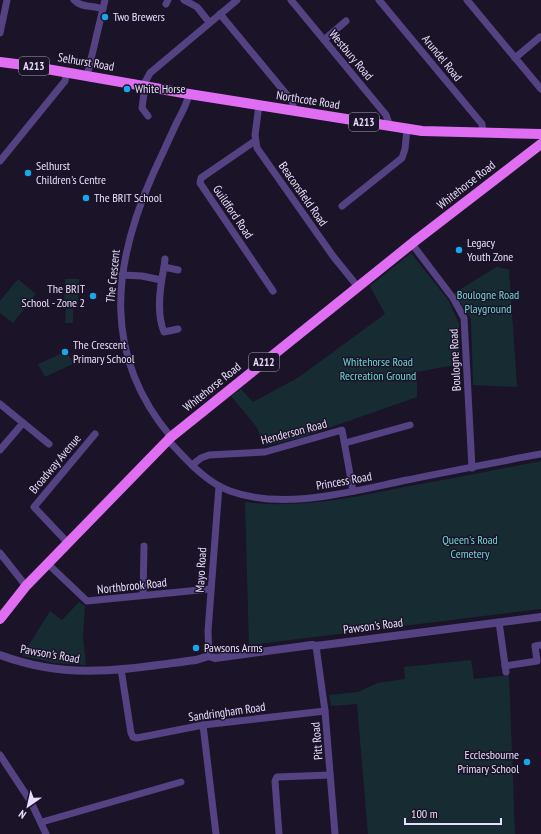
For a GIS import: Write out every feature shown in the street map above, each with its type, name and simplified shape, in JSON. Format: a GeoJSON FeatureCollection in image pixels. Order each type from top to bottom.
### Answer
{"type":"FeatureCollection","features":[{"type":"Feature","properties":{"kind":"main road","name":"Selhurst Road"},"geometry":{"type":"LineString","coordinates":[[0,62],[20,64],[144,86]]}},
{"type":"Feature","properties":{"kind":"main road","name":"Northcote Road"},"geometry":{"type":"LineString","coordinates":[[144,86],[407,129],[438,132],[541,134]]}},
{"type":"Feature","properties":{"kind":"main road"},"geometry":{"type":"LineString","coordinates":[[529,134],[530,145],[533,150]]}},
{"type":"Feature","properties":{"kind":"main road","name":"Whitehorse Road"},"geometry":{"type":"LineString","coordinates":[[0,619],[26,586],[169,438],[412,244],[541,144]]}},
{"type":"Feature","properties":{"kind":"street"},"geometry":{"type":"LineString","coordinates":[[0,33],[7,0]]}},
{"type":"Feature","properties":{"kind":"street"},"geometry":{"type":"LineString","coordinates":[[74,0],[81,5],[91,5],[103,8]]}},
{"type":"Feature","properties":{"kind":"street"},"geometry":{"type":"LineString","coordinates":[[87,76],[105,0]]}},
{"type":"Feature","properties":{"kind":"street"},"geometry":{"type":"LineString","coordinates":[[184,0],[197,7],[209,22]]}},
{"type":"Feature","properties":{"kind":"street"},"geometry":{"type":"LineString","coordinates":[[148,116],[142,108],[144,86],[150,73],[237,0]]}},
{"type":"Feature","properties":{"kind":"street","name":"Westbury Road"},"geometry":{"type":"LineString","coordinates":[[291,0],[386,115],[390,126]]}},
{"type":"Feature","properties":{"kind":"street","name":"Arundel Road"},"geometry":{"type":"LineString","coordinates":[[379,0],[482,124],[483,133]]}},
{"type":"Feature","properties":{"kind":"street"},"geometry":{"type":"LineString","coordinates":[[467,0],[541,89]]}},
{"type":"Feature","properties":{"kind":"street"},"geometry":{"type":"LineString","coordinates":[[220,14],[292,101],[294,110]]}},
{"type":"Feature","properties":{"kind":"street"},"geometry":{"type":"LineString","coordinates":[[324,40],[346,21]]}},
{"type":"Feature","properties":{"kind":"street"},"geometry":{"type":"LineString","coordinates":[[515,58],[540,36]]}},
{"type":"Feature","properties":{"kind":"street"},"geometry":{"type":"LineString","coordinates":[[0,161],[64,81],[67,72]]}},
{"type":"Feature","properties":{"kind":"street","name":"The Crescent"},"geometry":{"type":"LineString","coordinates":[[169,438],[139,388],[124,347],[120,315],[122,275],[129,236],[145,194],[189,94]]}},
{"type":"Feature","properties":{"kind":"street"},"geometry":{"type":"LineString","coordinates":[[255,141],[259,105]]}},
{"type":"Feature","properties":{"kind":"street"},"geometry":{"type":"LineString","coordinates":[[342,206],[402,158],[405,149],[407,129]]}},
{"type":"Feature","properties":{"kind":"street","name":"Beaconsfield Road"},"geometry":{"type":"LineString","coordinates":[[255,141],[261,154],[333,256],[358,287]]}},
{"type":"Feature","properties":{"kind":"street","name":"Guildford Road"},"geometry":{"type":"LineString","coordinates":[[255,141],[201,178],[200,183],[273,291]]}},
{"type":"Feature","properties":{"kind":"street","name":"Boulogne Road"},"geometry":{"type":"LineString","coordinates":[[412,244],[453,298],[464,318],[472,468]]}},
{"type":"Feature","properties":{"kind":"street"},"geometry":{"type":"LineString","coordinates":[[165,259],[161,280],[160,318],[164,335],[178,329]]}},
{"type":"Feature","properties":{"kind":"street"},"geometry":{"type":"LineString","coordinates":[[164,267],[178,270]]}},
{"type":"Feature","properties":{"kind":"street"},"geometry":{"type":"LineString","coordinates":[[122,275],[142,276],[161,280]]}},
{"type":"Feature","properties":{"kind":"street"},"geometry":{"type":"LineString","coordinates":[[0,404],[49,444]]}},
{"type":"Feature","properties":{"kind":"street"},"geometry":{"type":"LineString","coordinates":[[0,450],[23,423]]}},
{"type":"Feature","properties":{"kind":"street"},"geometry":{"type":"LineString","coordinates":[[353,491],[345,443],[410,425]]}},
{"type":"Feature","properties":{"kind":"street","name":"Henderson Road"},"geometry":{"type":"LineString","coordinates":[[192,465],[201,458],[209,455],[265,452],[342,430],[345,443]]}},
{"type":"Feature","properties":{"kind":"street","name":"Broadway Avenue"},"geometry":{"type":"LineString","coordinates":[[68,543],[34,507],[95,434]]}},
{"type":"Feature","properties":{"kind":"street","name":"Princess Road"},"geometry":{"type":"LineString","coordinates":[[169,438],[192,465],[218,486],[231,492],[263,499],[320,497],[541,454]]}},
{"type":"Feature","properties":{"kind":"street","name":"Mayo Road"},"geometry":{"type":"LineString","coordinates":[[209,656],[207,640],[218,486]]}},
{"type":"Feature","properties":{"kind":"street"},"geometry":{"type":"LineString","coordinates":[[143,595],[146,550]]}},
{"type":"Feature","properties":{"kind":"street"},"geometry":{"type":"LineString","coordinates":[[0,553],[26,586]]}},
{"type":"Feature","properties":{"kind":"street","name":"Northbrook Road"},"geometry":{"type":"LineString","coordinates":[[48,564],[87,601],[210,589]]}},
{"type":"Feature","properties":{"kind":"street","name":"Pawson's Road"},"geometry":{"type":"LineString","coordinates":[[0,654],[26,662],[64,670],[102,672],[196,660],[209,656],[215,658],[541,617]]}},
{"type":"Feature","properties":{"kind":"street"},"geometry":{"type":"LineString","coordinates":[[499,622],[505,669],[537,661],[535,646],[541,645]]}},
{"type":"Feature","properties":{"kind":"street","name":"Pitt Road"},"geometry":{"type":"LineString","coordinates":[[316,646],[325,711],[335,834]]}},
{"type":"Feature","properties":{"kind":"street","name":"Sandringham Road"},"geometry":{"type":"LineString","coordinates":[[121,669],[133,737],[141,738],[203,725],[325,711]]}},
{"type":"Feature","properties":{"kind":"street"},"geometry":{"type":"LineString","coordinates":[[203,725],[216,834]]}},
{"type":"Feature","properties":{"kind":"street"},"geometry":{"type":"LineString","coordinates":[[0,755],[42,822],[46,834]]}},
{"type":"Feature","properties":{"kind":"street"},"geometry":{"type":"LineString","coordinates":[[279,834],[275,781],[277,777],[330,774]]}},
{"type":"Feature","properties":{"kind":"street"},"geometry":{"type":"LineString","coordinates":[[42,822],[181,782]]}},
{"type":"Feature","properties":{"kind":"green space","name":"Whitehorse Road Recreation Ground"},"geometry":{"type":"Polygon","coordinates":[[[411,253],[449,301],[459,324],[460,364],[417,372],[417,397],[303,437],[265,446],[256,426],[231,396],[241,389],[253,402],[299,377],[385,314],[370,286],[411,253]]]}},
{"type":"Feature","properties":{"kind":"green space","name":"Boulogne Road Playground"},"geometry":{"type":"Polygon","coordinates":[[[498,266],[499,268],[509,269],[517,387],[473,385],[471,319],[454,293],[498,266]]]}},
{"type":"Feature","properties":{"kind":"green space"},"geometry":{"type":"Polygon","coordinates":[[[18,279],[36,294],[13,323],[0,313],[0,301],[18,279]]]}},
{"type":"Feature","properties":{"kind":"green space"},"geometry":{"type":"Polygon","coordinates":[[[65,279],[79,279],[78,308],[64,308],[65,279]]]}},
{"type":"Feature","properties":{"kind":"green space"},"geometry":{"type":"Polygon","coordinates":[[[66,309],[73,309],[73,323],[65,323],[66,309]]]}},
{"type":"Feature","properties":{"kind":"green space"},"geometry":{"type":"Polygon","coordinates":[[[67,351],[73,364],[45,377],[38,364],[67,351]]]}},
{"type":"Feature","properties":{"kind":"green space","name":"Queen's Road Cemetery"},"geometry":{"type":"Polygon","coordinates":[[[541,461],[541,609],[249,645],[245,502],[285,504],[325,501],[365,495],[541,461]]]}},
{"type":"Feature","properties":{"kind":"green space"},"geometry":{"type":"Polygon","coordinates":[[[79,602],[85,606],[83,637],[86,665],[54,663],[22,656],[50,611],[62,620],[79,602]]]}},
{"type":"Feature","properties":{"kind":"green space"},"geometry":{"type":"Polygon","coordinates":[[[471,660],[474,679],[509,675],[515,834],[368,834],[357,704],[331,706],[329,695],[358,692],[377,683],[405,679],[404,667],[471,660]]]}},
{"type":"Feature","properties":{"kind":"place","name":"Two Brewers"},"geometry":{"type":"Point","coordinates":[105,17]}},
{"type":"Feature","properties":{"kind":"place","name":"White Horse"},"geometry":{"type":"Point","coordinates":[127,89]}},
{"type":"Feature","properties":{"kind":"place","name":"Selhurst Children's Centre"},"geometry":{"type":"Point","coordinates":[28,173]}},
{"type":"Feature","properties":{"kind":"place","name":"The BRIT School"},"geometry":{"type":"Point","coordinates":[86,198]}},
{"type":"Feature","properties":{"kind":"place","name":"Legacy Youth Zone"},"geometry":{"type":"Point","coordinates":[459,250]}},
{"type":"Feature","properties":{"kind":"place","name":"The BRIT School - Zone 2"},"geometry":{"type":"Point","coordinates":[93,296]}},
{"type":"Feature","properties":{"kind":"place","name":"The Crescent Primary School"},"geometry":{"type":"Point","coordinates":[65,352]}},
{"type":"Feature","properties":{"kind":"place","name":"Pawsons Arms"},"geometry":{"type":"Point","coordinates":[196,648]}},
{"type":"Feature","properties":{"kind":"place","name":"Ecclesbourne Primary School"},"geometry":{"type":"Point","coordinates":[527,762]}}]}
